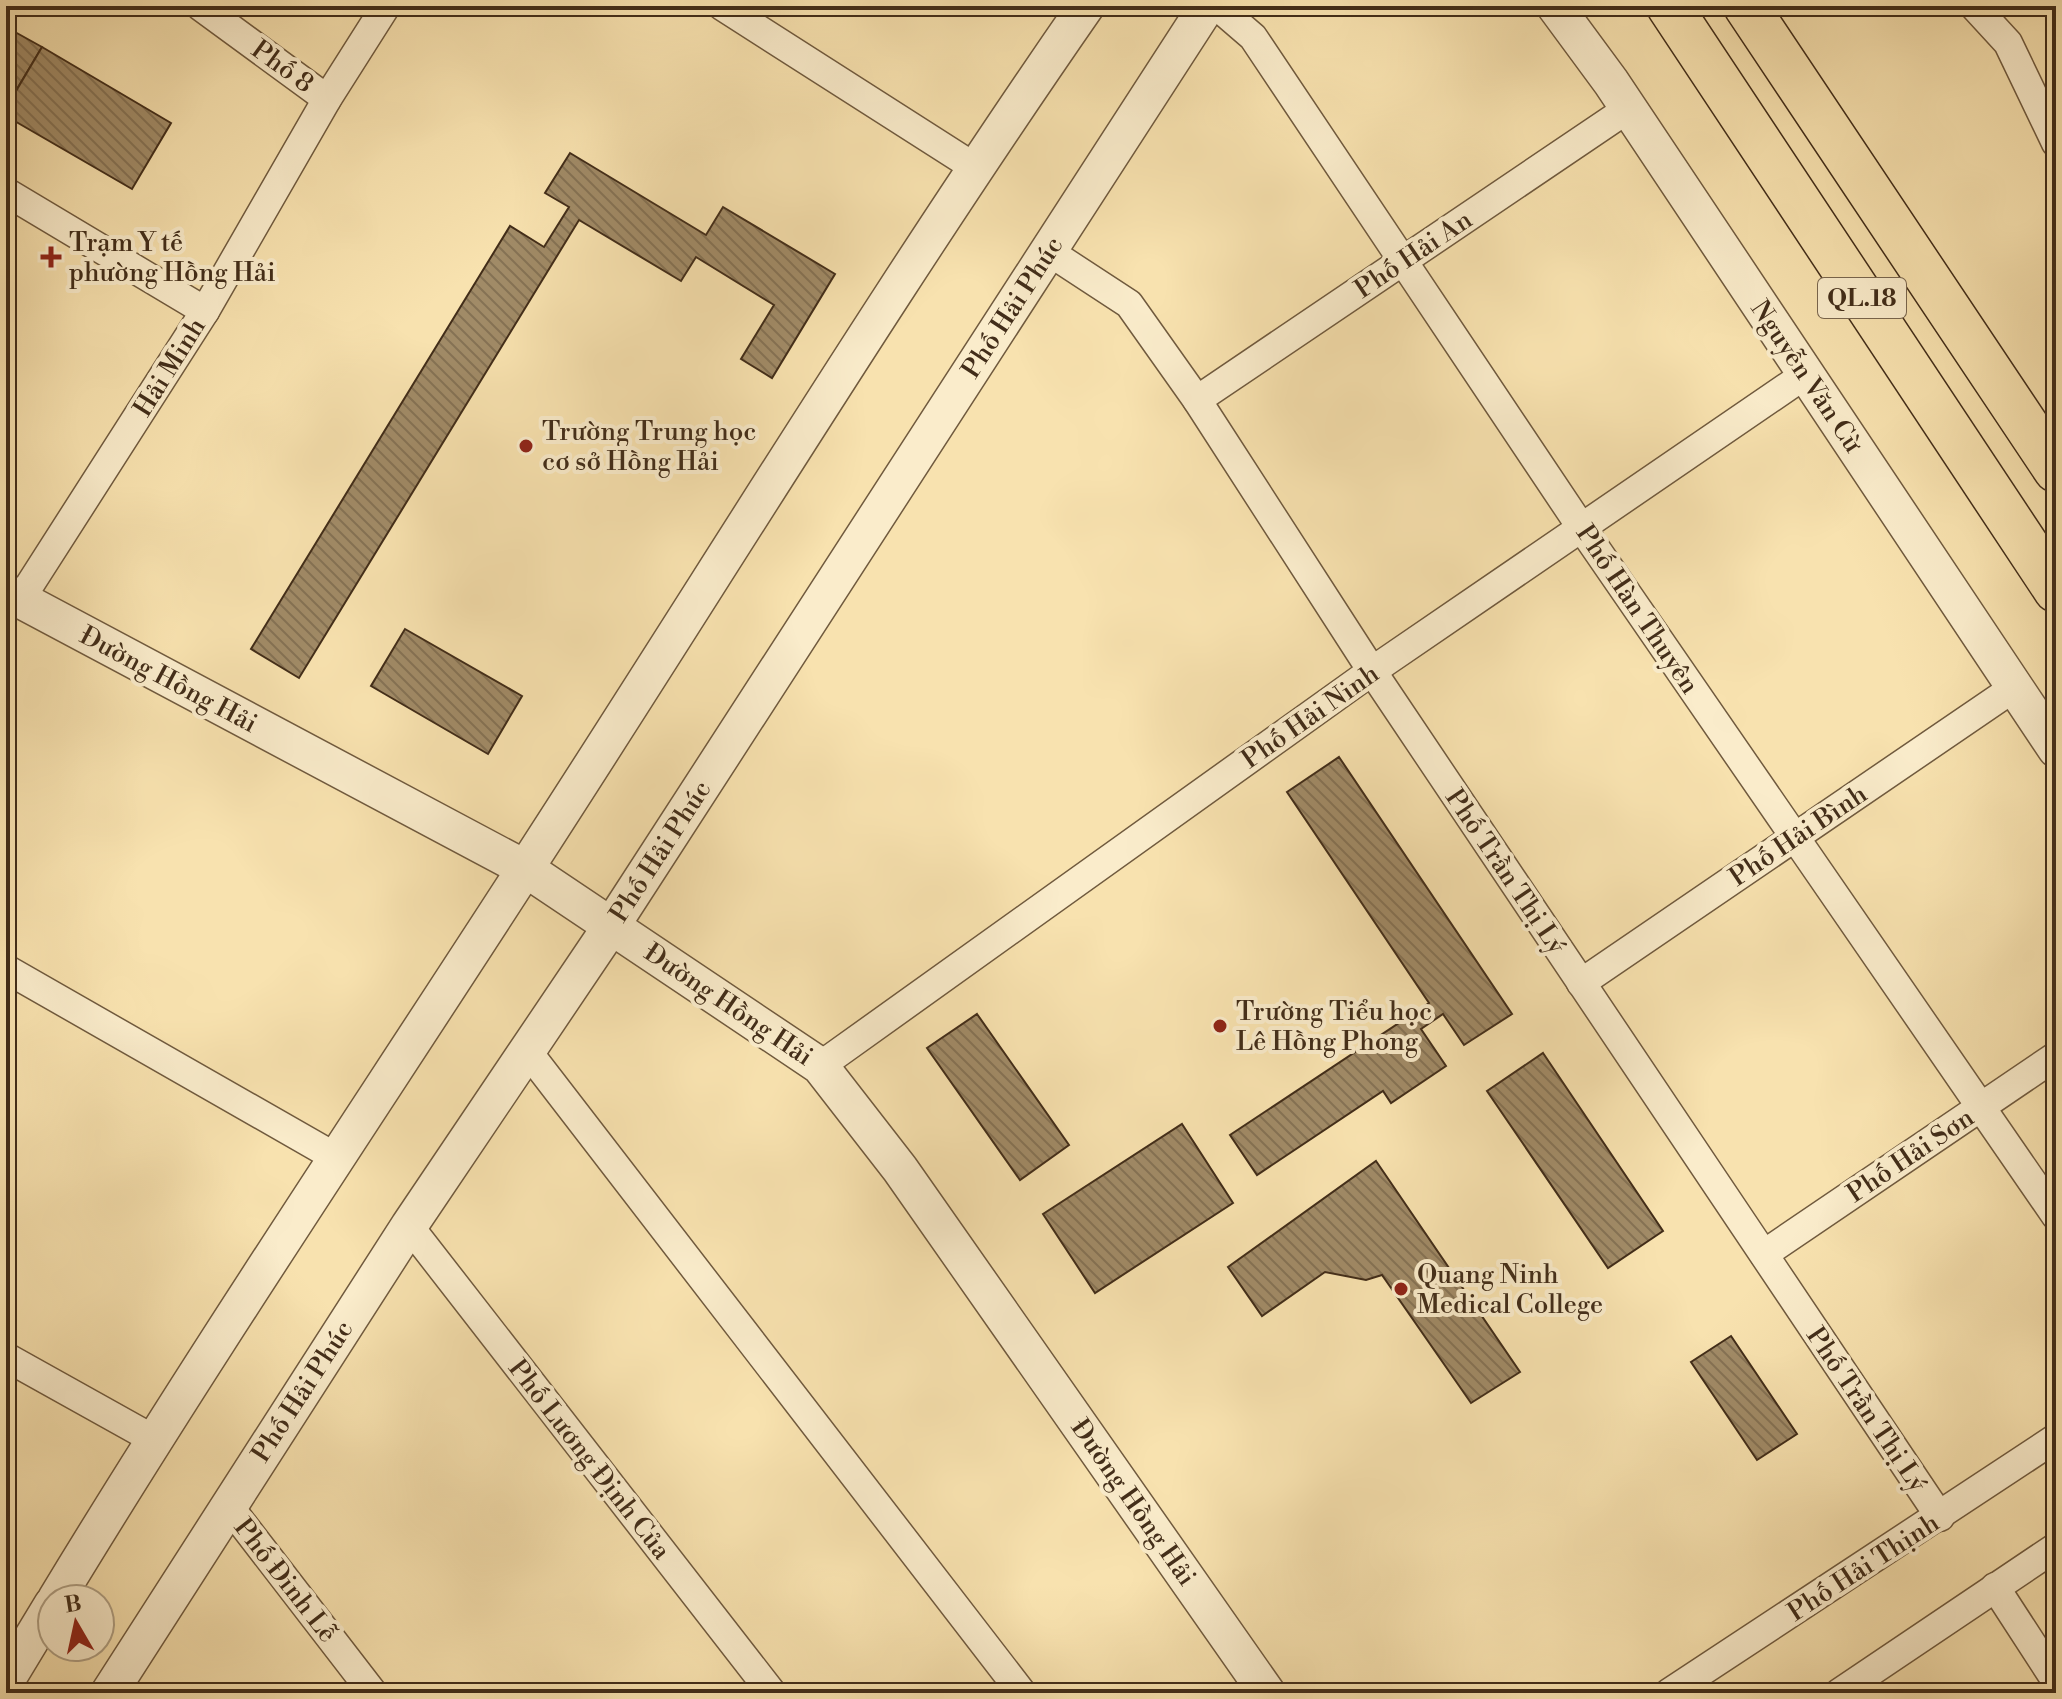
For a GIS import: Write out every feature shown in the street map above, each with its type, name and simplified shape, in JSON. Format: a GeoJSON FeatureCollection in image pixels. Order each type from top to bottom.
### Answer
{"type":"FeatureCollection","features":[{"type":"Feature","properties":{"kind":"main road","name":"QL.18"},"geometry":{"type":"LineString","coordinates":[[1669,6],[2056,590]]}},
{"type":"Feature","properties":{"kind":"main road","name":"QL.18"},"geometry":{"type":"LineString","coordinates":[[1746,6],[2056,470]]}},
{"type":"Feature","properties":{"kind":"street","name":"Phố 8"},"geometry":{"type":"LineString","coordinates":[[200,6],[327,99]]}},
{"type":"Feature","properties":{"kind":"street","name":"Hải Minh"},"geometry":{"type":"LineString","coordinates":[[13,596],[205,311],[327,99],[386,6]]}},
{"type":"Feature","properties":{"kind":"street"},"geometry":{"type":"LineString","coordinates":[[722,6],[974,167]]}},
{"type":"Feature","properties":{"kind":"street"},"geometry":{"type":"LineString","coordinates":[[66,1583],[153,1439],[526,869],[974,167],[1086,6]]}},
{"type":"Feature","properties":{"kind":"street","name":"Phố Hải Phúc"},"geometry":{"type":"LineString","coordinates":[[109,1693],[409,1226],[612,925],[1207,6]]}},
{"type":"Feature","properties":{"kind":"street","name":"Phố Hàn Thuyên"},"geometry":{"type":"LineString","coordinates":[[1217,6],[1253,37],[1581,527],[2056,1216]]}},
{"type":"Feature","properties":{"kind":"street","name":"Nguyễn Văn Cừ"},"geometry":{"type":"LineString","coordinates":[[1555,6],[1629,108],[2056,749]]}},
{"type":"Feature","properties":{"kind":"street"},"geometry":{"type":"LineString","coordinates":[[1974,6],[2008,43],[2056,143]]}},
{"type":"Feature","properties":{"kind":"street","name":"Phố Hải An"},"geometry":{"type":"LineString","coordinates":[[1197,400],[1629,108]]}},
{"type":"Feature","properties":{"kind":"street"},"geometry":{"type":"LineString","coordinates":[[6,192],[205,311]]}},
{"type":"Feature","properties":{"kind":"street","name":"Phố Trần Thị Lý"},"geometry":{"type":"LineString","coordinates":[[1048,251],[1129,304],[1197,400],[1372,671],[1940,1517]]}},
{"type":"Feature","properties":{"kind":"street","name":"Phố Hải Ninh"},"geometry":{"type":"LineString","coordinates":[[820,1066],[1372,671],[1806,374]]}},
{"type":"Feature","properties":{"kind":"street","name":"Đường Hồng Hải"},"geometry":{"type":"LineString","coordinates":[[13,596],[526,869],[820,1066],[900,1169],[1267,1693]]}},
{"type":"Feature","properties":{"kind":"street","name":"Phố Hải Bình"},"geometry":{"type":"LineString","coordinates":[[1581,983],[2015,687]]}},
{"type":"Feature","properties":{"kind":"street"},"geometry":{"type":"LineString","coordinates":[[6,969],[335,1157]]}},
{"type":"Feature","properties":{"kind":"street"},"geometry":{"type":"LineString","coordinates":[[528,1052],[1022,1693]]}},
{"type":"Feature","properties":{"kind":"street","name":"Phố Hải Sơn"},"geometry":{"type":"LineString","coordinates":[[1764,1254],[2056,1056]]}},
{"type":"Feature","properties":{"kind":"street","name":"Phố Lương Định Của"},"geometry":{"type":"LineString","coordinates":[[409,1226],[772,1693]]}},
{"type":"Feature","properties":{"kind":"street"},"geometry":{"type":"LineString","coordinates":[[6,1357],[153,1439]]}},
{"type":"Feature","properties":{"kind":"street","name":"Phố Hải Thịnh"},"geometry":{"type":"LineString","coordinates":[[1669,1693],[2056,1438]]}},
{"type":"Feature","properties":{"kind":"street","name":"Phố Đinh Lễ"},"geometry":{"type":"LineString","coordinates":[[228,1505],[373,1693]]}},
{"type":"Feature","properties":{"kind":"street"},"geometry":{"type":"LineString","coordinates":[[1839,1693],[2056,1547]]}},
{"type":"Feature","properties":{"kind":"street"},"geometry":{"type":"LineString","coordinates":[[1995,1587],[2056,1681]]}},
{"type":"Feature","properties":{"kind":"street"},"geometry":{"type":"LineString","coordinates":[[6,1681],[36,1631]]}},
{"type":"Feature","properties":{"kind":"building"},"geometry":{"type":"Polygon","coordinates":[[[6,27],[42,47],[8,104],[6,103],[6,27]]]}},
{"type":"Feature","properties":{"kind":"building"},"geometry":{"type":"Polygon","coordinates":[[[42,47],[171,123],[132,189],[6,116],[6,108],[42,47]]]}},
{"type":"Feature","properties":{"kind":"building"},"geometry":{"type":"Polygon","coordinates":[[[570,153],[706,235],[723,207],[835,274],[772,378],[741,359],[774,305],[696,257],[681,281],[579,220],[299,678],[251,649],[510,226],[544,247],[569,207],[545,193],[570,153]]]}},
{"type":"Feature","properties":{"kind":"building"},"geometry":{"type":"Polygon","coordinates":[[[405,629],[522,696],[488,754],[371,686],[405,629]]]}},
{"type":"Feature","properties":{"kind":"building"},"geometry":{"type":"Polygon","coordinates":[[[1339,757],[1512,1014],[1464,1045],[1443,1014],[1421,1029],[1446,1066],[1391,1103],[1383,1091],[1257,1175],[1230,1135],[1429,1003],[1287,792],[1339,757]]]}},
{"type":"Feature","properties":{"kind":"building"},"geometry":{"type":"Polygon","coordinates":[[[977,1014],[1069,1145],[1020,1180],[927,1048],[977,1014]]]}},
{"type":"Feature","properties":{"kind":"building"},"geometry":{"type":"Polygon","coordinates":[[[1543,1053],[1663,1231],[1608,1268],[1487,1091],[1543,1053]]]}},
{"type":"Feature","properties":{"kind":"building"},"geometry":{"type":"Polygon","coordinates":[[[1182,1124],[1233,1203],[1095,1293],[1043,1214],[1182,1124]]]}},
{"type":"Feature","properties":{"kind":"building"},"geometry":{"type":"Polygon","coordinates":[[[1376,1161],[1520,1372],[1471,1403],[1382,1275],[1366,1280],[1325,1272],[1262,1316],[1228,1267],[1376,1161]]]}},
{"type":"Feature","properties":{"kind":"building"},"geometry":{"type":"Polygon","coordinates":[[[1731,1336],[1797,1434],[1757,1460],[1691,1362],[1731,1336]]]}},
{"type":"Feature","properties":{"kind":"place","name":"Trạm Y tế phường Hồng Hải"},"geometry":{"type":"Point","coordinates":[51,257]}},
{"type":"Feature","properties":{"kind":"place","name":"Trường Trung học cơ sở Hồng Hải"},"geometry":{"type":"Point","coordinates":[526,446]}},
{"type":"Feature","properties":{"kind":"place","name":"Trường Tiểu học Lê Hồng Phong"},"geometry":{"type":"Point","coordinates":[1220,1026]}},
{"type":"Feature","properties":{"kind":"place","name":"Quang Ninh Medical College"},"geometry":{"type":"Point","coordinates":[1401,1289]}}]}
